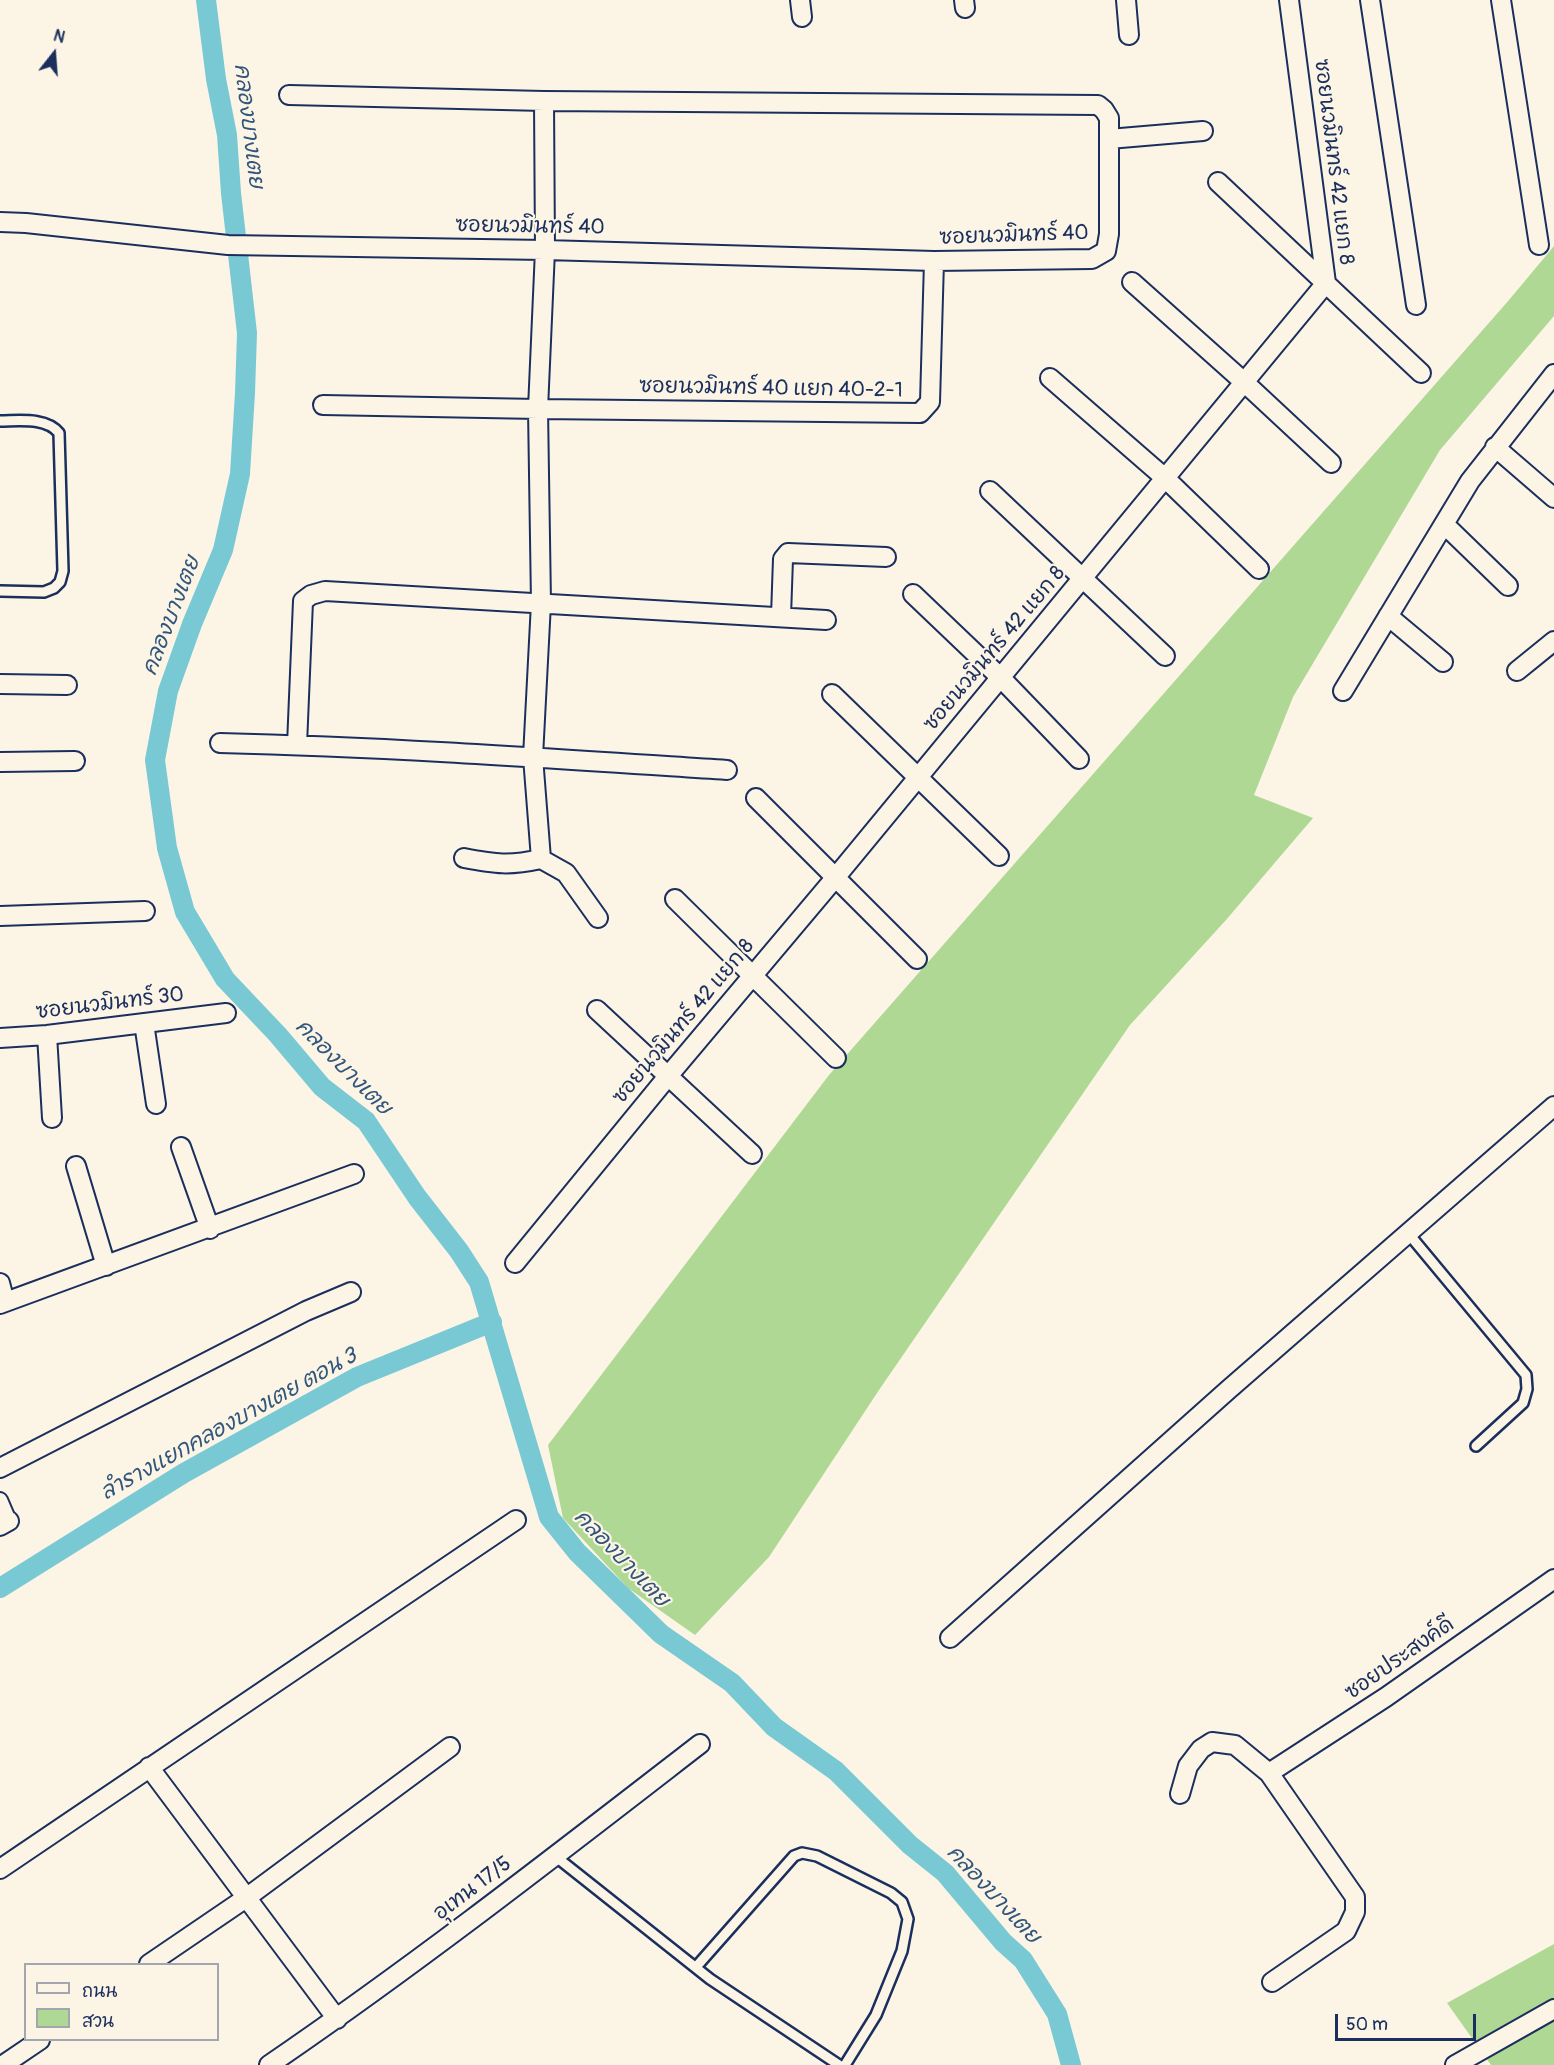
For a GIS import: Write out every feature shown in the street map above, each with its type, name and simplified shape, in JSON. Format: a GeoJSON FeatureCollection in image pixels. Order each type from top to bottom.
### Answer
{"type":"FeatureCollection","features":[{"type":"Feature","properties":{"kind":"street"},"geometry":{"type":"LineString","coordinates":[[1126,0],[1129,35]]}},
{"type":"Feature","properties":{"kind":"street","name":"ซอยนวมินทร์ 42 แยก 8"},"geometry":{"type":"LineString","coordinates":[[515,1263],[1326,283],[1289,0]]}},
{"type":"Feature","properties":{"kind":"street"},"geometry":{"type":"LineString","coordinates":[[1370,0],[1416,305]]}},
{"type":"Feature","properties":{"kind":"street"},"geometry":{"type":"LineString","coordinates":[[1501,0],[1539,245]]}},
{"type":"Feature","properties":{"kind":"street","name":"ซอยนวมินทร์ 40"},"geometry":{"type":"LineString","coordinates":[[0,222],[228,245],[545,250],[934,261],[1092,260],[1106,251],[1109,234],[1109,118],[1098,105],[544,101],[289,95]]}},
{"type":"Feature","properties":{"kind":"street"},"geometry":{"type":"LineString","coordinates":[[541,859],[533,757],[541,603],[538,409],[545,250],[544,101]]}},
{"type":"Feature","properties":{"kind":"street"},"geometry":{"type":"LineString","coordinates":[[1109,139],[1203,131]]}},
{"type":"Feature","properties":{"kind":"street"},"geometry":{"type":"LineString","coordinates":[[1218,182],[1422,373]]}},
{"type":"Feature","properties":{"kind":"street","name":"ซอยนวมินทร์ 40 แยก 40-2-1"},"geometry":{"type":"LineString","coordinates":[[322,405],[920,413],[930,402],[934,261]]}},
{"type":"Feature","properties":{"kind":"street"},"geometry":{"type":"LineString","coordinates":[[1132,282],[1331,462]]}},
{"type":"Feature","properties":{"kind":"street"},"geometry":{"type":"LineString","coordinates":[[1343,692],[1470,481],[1554,374]]}},
{"type":"Feature","properties":{"kind":"street"},"geometry":{"type":"LineString","coordinates":[[1050,378],[1165,478],[1259,569]]}},
{"type":"Feature","properties":{"kind":"street"},"geometry":{"type":"LineString","coordinates":[[1495,447],[1554,498]]}},
{"type":"Feature","properties":{"kind":"street"},"geometry":{"type":"LineString","coordinates":[[990,491],[1165,656]]}},
{"type":"Feature","properties":{"kind":"street"},"geometry":{"type":"LineString","coordinates":[[1444,524],[1508,586]]}},
{"type":"Feature","properties":{"kind":"street"},"geometry":{"type":"LineString","coordinates":[[781,616],[783,559],[788,553],[886,557]]}},
{"type":"Feature","properties":{"kind":"street"},"geometry":{"type":"LineString","coordinates":[[297,745],[303,601],[311,595],[325,591],[826,620]]}},
{"type":"Feature","properties":{"kind":"street"},"geometry":{"type":"LineString","coordinates":[[913,594],[1001,678],[1079,759]]}},
{"type":"Feature","properties":{"kind":"street"},"geometry":{"type":"LineString","coordinates":[[1389,616],[1443,662]]}},
{"type":"Feature","properties":{"kind":"street"},"geometry":{"type":"LineString","coordinates":[[1517,671],[1554,641]]}},
{"type":"Feature","properties":{"kind":"street"},"geometry":{"type":"LineString","coordinates":[[0,684],[67,685]]}},
{"type":"Feature","properties":{"kind":"street"},"geometry":{"type":"LineString","coordinates":[[832,694],[999,856]]}},
{"type":"Feature","properties":{"kind":"street"},"geometry":{"type":"LineString","coordinates":[[220,743],[533,757],[727,770]]}},
{"type":"Feature","properties":{"kind":"street"},"geometry":{"type":"LineString","coordinates":[[0,762],[75,761]]}},
{"type":"Feature","properties":{"kind":"street"},"geometry":{"type":"LineString","coordinates":[[756,798],[917,959]]}},
{"type":"Feature","properties":{"kind":"street"},"geometry":{"type":"LineString","coordinates":[[464,858],[501,864],[517,864],[541,859],[566,873],[598,918]]}},
{"type":"Feature","properties":{"kind":"street"},"geometry":{"type":"LineString","coordinates":[[675,899],[836,1058]]}},
{"type":"Feature","properties":{"kind":"street"},"geometry":{"type":"LineString","coordinates":[[0,916],[145,911]]}},
{"type":"Feature","properties":{"kind":"street"},"geometry":{"type":"LineString","coordinates":[[597,1010],[752,1154]]}},
{"type":"Feature","properties":{"kind":"street","name":"ซอยนวมินทร์ 30"},"geometry":{"type":"LineString","coordinates":[[0,1038],[47,1035],[226,1013]]}},
{"type":"Feature","properties":{"kind":"street"},"geometry":{"type":"LineString","coordinates":[[144,1023],[156,1104]]}},
{"type":"Feature","properties":{"kind":"street"},"geometry":{"type":"LineString","coordinates":[[47,1035],[52,1118]]}},
{"type":"Feature","properties":{"kind":"street"},"geometry":{"type":"LineString","coordinates":[[950,1638],[1554,1106]]}},
{"type":"Feature","properties":{"kind":"street"},"geometry":{"type":"LineString","coordinates":[[182,1147],[210,1229]]}},
{"type":"Feature","properties":{"kind":"street"},"geometry":{"type":"LineString","coordinates":[[76,1166],[106,1266]]}},
{"type":"Feature","properties":{"kind":"street"},"geometry":{"type":"LineString","coordinates":[[0,1283],[3,1303],[210,1229],[354,1174]]}},
{"type":"Feature","properties":{"kind":"street"},"geometry":{"type":"LineString","coordinates":[[0,1468],[306,1311],[351,1292]]}},
{"type":"Feature","properties":{"kind":"street"},"geometry":{"type":"LineString","coordinates":[[0,1500],[4,1523]]}},
{"type":"Feature","properties":{"kind":"street"},"geometry":{"type":"LineString","coordinates":[[0,1869],[516,1520]]}},
{"type":"Feature","properties":{"kind":"street","name":"ซอยประสงค์ดี"},"geometry":{"type":"LineString","coordinates":[[1269,1773],[1386,1697],[1554,1579]]}},
{"type":"Feature","properties":{"kind":"street"},"geometry":{"type":"LineString","coordinates":[[1180,1794],[1188,1766],[1201,1749],[1212,1742],[1235,1745],[1269,1773],[1354,1897],[1355,1912],[1346,1930],[1272,1982]]}},
{"type":"Feature","properties":{"kind":"street","name":"อุเทน 17/5"},"geometry":{"type":"LineString","coordinates":[[269,2065],[337,2019],[700,1744]]}},
{"type":"Feature","properties":{"kind":"street"},"geometry":{"type":"LineString","coordinates":[[152,1963],[246,1898],[450,1747]]}},
{"type":"Feature","properties":{"kind":"street"},"geometry":{"type":"LineString","coordinates":[[149,1767],[337,2019]]}},
{"type":"Feature","properties":{"kind":"street"},"geometry":{"type":"LineString","coordinates":[[1455,2065],[1554,2010]]}},
{"type":"Feature","properties":{"kind":"street"},"geometry":{"type":"LineString","coordinates":[[3,2065],[39,2041]]}},
{"type":"Feature","properties":{"kind":"lane"},"geometry":{"type":"LineString","coordinates":[[0,421],[41,422],[50,425],[59,433],[63,571],[60,582],[49,591],[0,591]]}},
{"type":"Feature","properties":{"kind":"lane"},"geometry":{"type":"LineString","coordinates":[[1408,1233],[1526,1375],[1527,1389],[1523,1403],[1476,1446]]}},
{"type":"Feature","properties":{"kind":"lane"},"geometry":{"type":"LineString","coordinates":[[696,1967],[794,1856],[802,1853],[817,1856],[891,1893],[902,1902],[908,1918],[902,1951],[876,2015],[845,2065]]}},
{"type":"Feature","properties":{"kind":"lane"},"geometry":{"type":"LineString","coordinates":[[555,1856],[696,1967],[839,2065]]}},
{"type":"Feature","properties":{"kind":"green space"},"geometry":{"type":"Polygon","coordinates":[[[1554,246],[1554,316],[1440,450],[1293,697],[1254,795],[1313,818],[1226,920],[1130,1025],[879,1390],[769,1557],[695,1635],[628,1588],[563,1518],[548,1445],[829,1075],[1554,246]]]}},
{"type":"Feature","properties":{"kind":"green space"},"geometry":{"type":"Polygon","coordinates":[[[1554,1944],[1554,2065],[1491,2065],[1447,2003],[1554,1944]]]}},
{"type":"Feature","properties":{"kind":"waterway","name":"คลองบางเตย"},"geometry":{"type":"LineString","coordinates":[[206,0],[216,79],[227,135],[231,193],[247,333],[240,474],[223,550],[192,624],[168,691],[155,760],[167,848],[185,912],[225,979],[278,1035],[322,1087],[366,1121],[417,1197],[459,1251],[479,1282],[549,1517],[577,1552],[661,1634],[732,1683],[774,1727],[836,1771],[910,1845],[945,1873],[1003,1942],[1023,1960],[1057,2014],[1071,2065]]}},
{"type":"Feature","properties":{"kind":"waterway","name":"ลำรางแยกคลองบางเตย ตอน 3"},"geometry":{"type":"LineString","coordinates":[[0,1588],[184,1473],[357,1377],[492,1322]]}}]}
